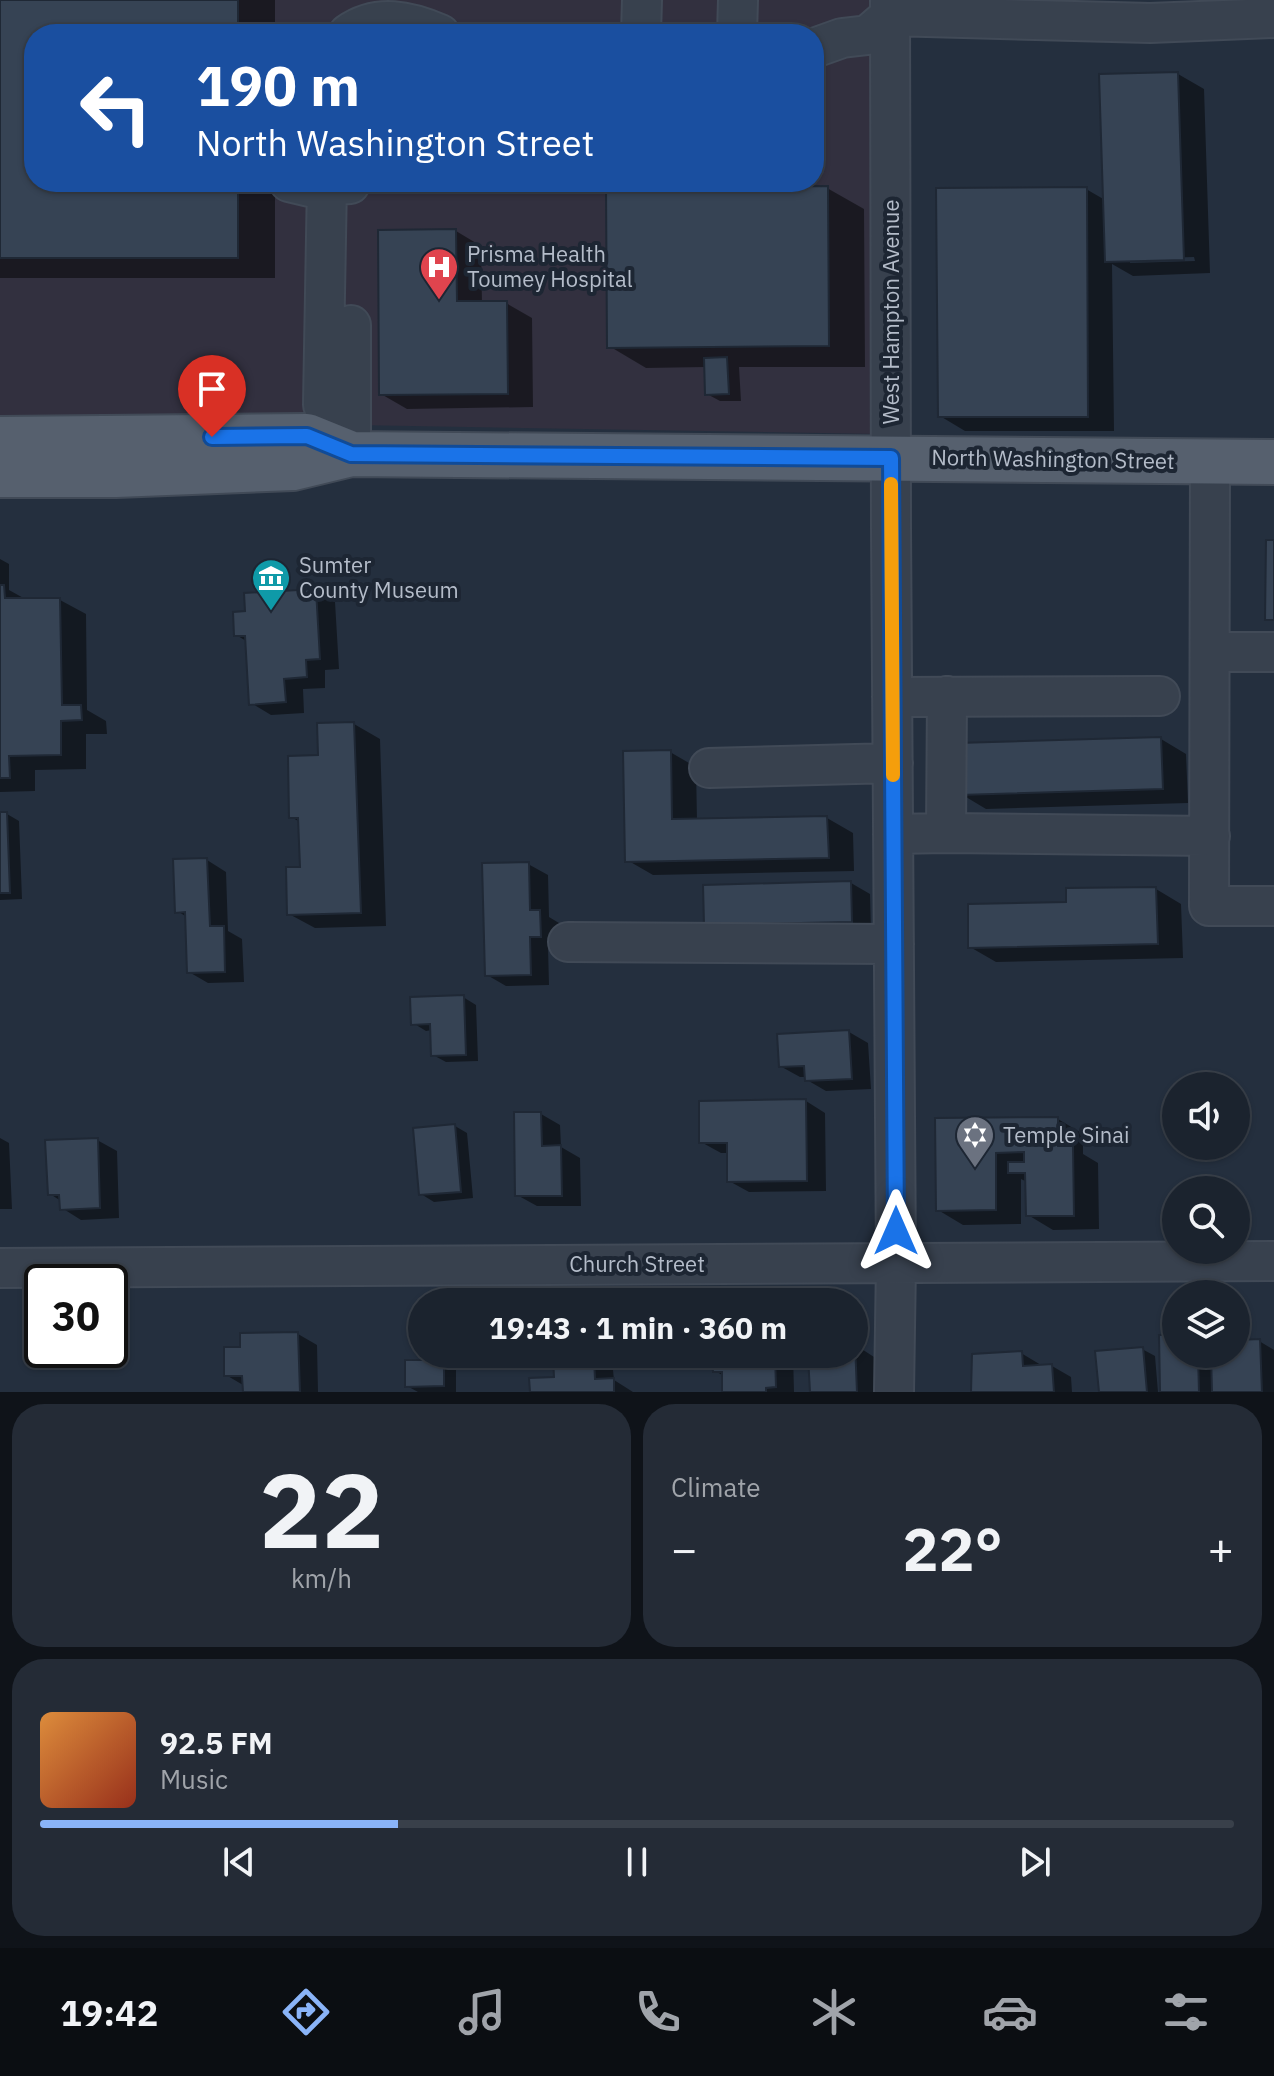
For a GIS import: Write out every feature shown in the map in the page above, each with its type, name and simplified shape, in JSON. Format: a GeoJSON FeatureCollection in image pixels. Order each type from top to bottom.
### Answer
{"type":"FeatureCollection","features":[{"type":"Feature","properties":{"kind":"main road","name":"North Washington Street"},"geometry":{"type":"LineString","coordinates":[[0,439],[307,436],[351,454]]}},
{"type":"Feature","properties":{"kind":"main road","name":"North Washington Street"},"geometry":{"type":"LineString","coordinates":[[0,475],[116,475],[293,468],[351,454],[1274,462]]}},
{"type":"Feature","properties":{"kind":"street"},"geometry":{"type":"LineString","coordinates":[[641,24],[642,0]]}},
{"type":"Feature","properties":{"kind":"street"},"geometry":{"type":"LineString","coordinates":[[737,24],[738,0]]}},
{"type":"Feature","properties":{"kind":"street"},"geometry":{"type":"LineString","coordinates":[[824,44],[842,38],[868,35],[890,8],[1150,23],[1228,10],[1274,18]]}},
{"type":"Feature","properties":{"kind":"street","name":"West Hampton Avenue"},"geometry":{"type":"LineString","coordinates":[[890,8],[894,1392]]}},
{"type":"Feature","properties":{"kind":"street"},"geometry":{"type":"LineString","coordinates":[[365,24],[381,20],[414,24]]}},
{"type":"Feature","properties":{"kind":"street"},"geometry":{"type":"LineString","coordinates":[[339,192],[351,454]]}},
{"type":"Feature","properties":{"kind":"street"},"geometry":{"type":"LineString","coordinates":[[1210,461],[1209,906],[1274,906]]}},
{"type":"Feature","properties":{"kind":"street"},"geometry":{"type":"LineString","coordinates":[[1211,652],[1274,652]]}},
{"type":"Feature","properties":{"kind":"street"},"geometry":{"type":"LineString","coordinates":[[946,833],[947,696]]}},
{"type":"Feature","properties":{"kind":"street"},"geometry":{"type":"LineString","coordinates":[[892,697],[1160,696]]}},
{"type":"Feature","properties":{"kind":"street"},"geometry":{"type":"LineString","coordinates":[[709,768],[893,763]]}},
{"type":"Feature","properties":{"kind":"street"},"geometry":{"type":"LineString","coordinates":[[893,834],[1210,836]]}},
{"type":"Feature","properties":{"kind":"street"},"geometry":{"type":"LineString","coordinates":[[568,942],[894,944]]}},
{"type":"Feature","properties":{"kind":"street","name":"Church Street"},"geometry":{"type":"LineString","coordinates":[[0,1268],[1274,1261]]}},
{"type":"Feature","properties":{"kind":"shaded area","name":"Prisma Health Toumey Hospital"},"geometry":{"type":"Polygon","coordinates":[[[0,0],[878,0],[879,434],[0,419],[0,0]]]}},
{"type":"Feature","properties":{"kind":"building"},"geometry":{"type":"Polygon","coordinates":[[[0,0],[238,0],[238,24],[24,24],[24,192],[238,192],[238,258],[0,258],[0,0]]]}},
{"type":"Feature","properties":{"kind":"building"},"geometry":{"type":"Polygon","coordinates":[[[1178,72],[1184,260],[1105,262],[1099,74],[1178,72]]]}},
{"type":"Feature","properties":{"kind":"building"},"geometry":{"type":"Polygon","coordinates":[[[824,186],[828,186],[829,346],[607,348],[606,192],[824,192],[824,186]]]}},
{"type":"Feature","properties":{"kind":"building"},"geometry":{"type":"Polygon","coordinates":[[[1087,187],[1088,417],[938,417],[936,188],[1087,187]]]}},
{"type":"Feature","properties":{"kind":"building"},"geometry":{"type":"Polygon","coordinates":[[[456,229],[457,301],[507,301],[508,394],[379,395],[378,230],[456,229]]]}},
{"type":"Feature","properties":{"kind":"building"},"geometry":{"type":"Polygon","coordinates":[[[727,357],[729,394],[705,395],[704,358],[727,357]]]}},
{"type":"Feature","properties":{"kind":"building"},"geometry":{"type":"Polygon","coordinates":[[[1266,540],[1274,540],[1274,620],[1265,620],[1266,540]]]}},
{"type":"Feature","properties":{"kind":"building"},"geometry":{"type":"Polygon","coordinates":[[[0,585],[4,585],[5,598],[60,598],[62,705],[81,705],[82,720],[61,721],[61,755],[9,756],[10,778],[0,778],[0,585]]]}},
{"type":"Feature","properties":{"kind":"building"},"geometry":{"type":"Polygon","coordinates":[[[316,589],[320,659],[306,660],[307,677],[284,679],[286,702],[249,705],[245,636],[234,636],[233,612],[245,611],[244,593],[316,589]]]}},
{"type":"Feature","properties":{"kind":"building"},"geometry":{"type":"Polygon","coordinates":[[[354,722],[361,913],[287,915],[286,867],[300,867],[298,818],[289,818],[288,756],[318,755],[317,723],[354,722]]]}},
{"type":"Feature","properties":{"kind":"building"},"geometry":{"type":"Polygon","coordinates":[[[1161,737],[1163,789],[959,795],[957,743],[1161,737]]]}},
{"type":"Feature","properties":{"kind":"building"},"geometry":{"type":"Polygon","coordinates":[[[671,750],[672,819],[827,816],[829,858],[625,862],[623,751],[671,750]]]}},
{"type":"Feature","properties":{"kind":"building"},"geometry":{"type":"Polygon","coordinates":[[[0,812],[7,812],[10,893],[0,893],[0,812]]]}},
{"type":"Feature","properties":{"kind":"building"},"geometry":{"type":"Polygon","coordinates":[[[207,858],[210,926],[224,926],[225,972],[187,973],[185,912],[175,913],[173,859],[207,858]]]}},
{"type":"Feature","properties":{"kind":"building"},"geometry":{"type":"Polygon","coordinates":[[[529,862],[530,910],[540,910],[541,937],[530,937],[531,975],[485,976],[482,863],[529,862]]]}},
{"type":"Feature","properties":{"kind":"building"},"geometry":{"type":"Polygon","coordinates":[[[851,881],[852,922],[704,925],[703,885],[851,881]]]}},
{"type":"Feature","properties":{"kind":"building"},"geometry":{"type":"Polygon","coordinates":[[[1156,887],[1158,944],[968,948],[968,904],[1066,902],[1066,888],[1156,887]]]}},
{"type":"Feature","properties":{"kind":"building"},"geometry":{"type":"Polygon","coordinates":[[[464,995],[466,1055],[431,1056],[430,1024],[411,1025],[410,997],[464,995]]]}},
{"type":"Feature","properties":{"kind":"building"},"geometry":{"type":"Polygon","coordinates":[[[849,1030],[852,1079],[805,1081],[804,1066],[779,1067],[777,1034],[849,1030]]]}},
{"type":"Feature","properties":{"kind":"building"},"geometry":{"type":"Polygon","coordinates":[[[806,1099],[807,1181],[727,1182],[727,1143],[699,1143],[699,1101],[806,1099]]]}},
{"type":"Feature","properties":{"kind":"building"},"geometry":{"type":"Polygon","coordinates":[[[514,1112],[541,1112],[542,1146],[561,1145],[562,1196],[515,1196],[514,1112]]]}},
{"type":"Feature","properties":{"kind":"building"},"geometry":{"type":"Polygon","coordinates":[[[1058,1117],[1058,1146],[1073,1146],[1074,1216],[1026,1216],[1025,1173],[1008,1173],[1008,1162],[1024,1162],[1024,1152],[996,1153],[996,1210],[936,1211],[935,1118],[1058,1117]]]}},
{"type":"Feature","properties":{"kind":"building"},"geometry":{"type":"Polygon","coordinates":[[[455,1124],[461,1192],[419,1195],[413,1128],[455,1124]]]}},
{"type":"Feature","properties":{"kind":"building"},"geometry":{"type":"Polygon","coordinates":[[[98,1138],[100,1208],[60,1210],[59,1195],[48,1195],[45,1140],[98,1138]]]}},
{"type":"Feature","properties":{"kind":"building"},"geometry":{"type":"Polygon","coordinates":[[[298,1332],[300,1392],[243,1392],[242,1376],[224,1376],[224,1347],[240,1347],[240,1333],[298,1332]]]}},
{"type":"Feature","properties":{"kind":"building"},"geometry":{"type":"Polygon","coordinates":[[[1159,1335],[1162,1335],[1162,1368],[1198,1368],[1199,1392],[1160,1392],[1159,1335]]]}},
{"type":"Feature","properties":{"kind":"building"},"geometry":{"type":"Polygon","coordinates":[[[1250,1339],[1260,1339],[1262,1392],[1212,1392],[1211,1368],[1250,1368],[1250,1339]]]}},
{"type":"Feature","properties":{"kind":"building"},"geometry":{"type":"Polygon","coordinates":[[[1143,1347],[1147,1392],[1099,1392],[1095,1351],[1143,1347]]]}},
{"type":"Feature","properties":{"kind":"building"},"geometry":{"type":"Polygon","coordinates":[[[1022,1351],[1023,1366],[1052,1364],[1054,1392],[971,1392],[972,1354],[1022,1351]]]}},
{"type":"Feature","properties":{"kind":"building"},"geometry":{"type":"Polygon","coordinates":[[[405,1360],[408,1360],[408,1368],[444,1368],[444,1386],[405,1387],[405,1360]]]}},
{"type":"Feature","properties":{"kind":"building"},"geometry":{"type":"Polygon","coordinates":[[[554,1368],[594,1368],[595,1379],[614,1378],[614,1392],[530,1392],[529,1378],[554,1377],[554,1368]]]}},
{"type":"Feature","properties":{"kind":"building"},"geometry":{"type":"Polygon","coordinates":[[[713,1368],[775,1368],[776,1387],[766,1388],[766,1392],[722,1392],[722,1372],[713,1372],[713,1368]]]}},
{"type":"Feature","properties":{"kind":"building"},"geometry":{"type":"Polygon","coordinates":[[[809,1368],[856,1368],[857,1392],[810,1392],[809,1368]]]}},
{"type":"Feature","properties":{"kind":"slow traffic"},"geometry":{"type":"LineString","coordinates":[[891,484],[893,775]]}},
{"type":"Feature","properties":{"kind":"place","name":"Prisma Health Toumey Hospital"},"geometry":{"type":"Point","coordinates":[439,301]}},
{"type":"Feature","properties":{"kind":"place","name":"Sumter County Museum"},"geometry":{"type":"Point","coordinates":[271,612]}},
{"type":"Feature","properties":{"kind":"place","name":"Temple Sinai"},"geometry":{"type":"Point","coordinates":[975,1169]}},
{"type":"Feature","properties":{"kind":"route"},"geometry":{"type":"LineString","coordinates":[[212,437],[307,436],[351,454],[891,458],[896,1231]]}}]}
